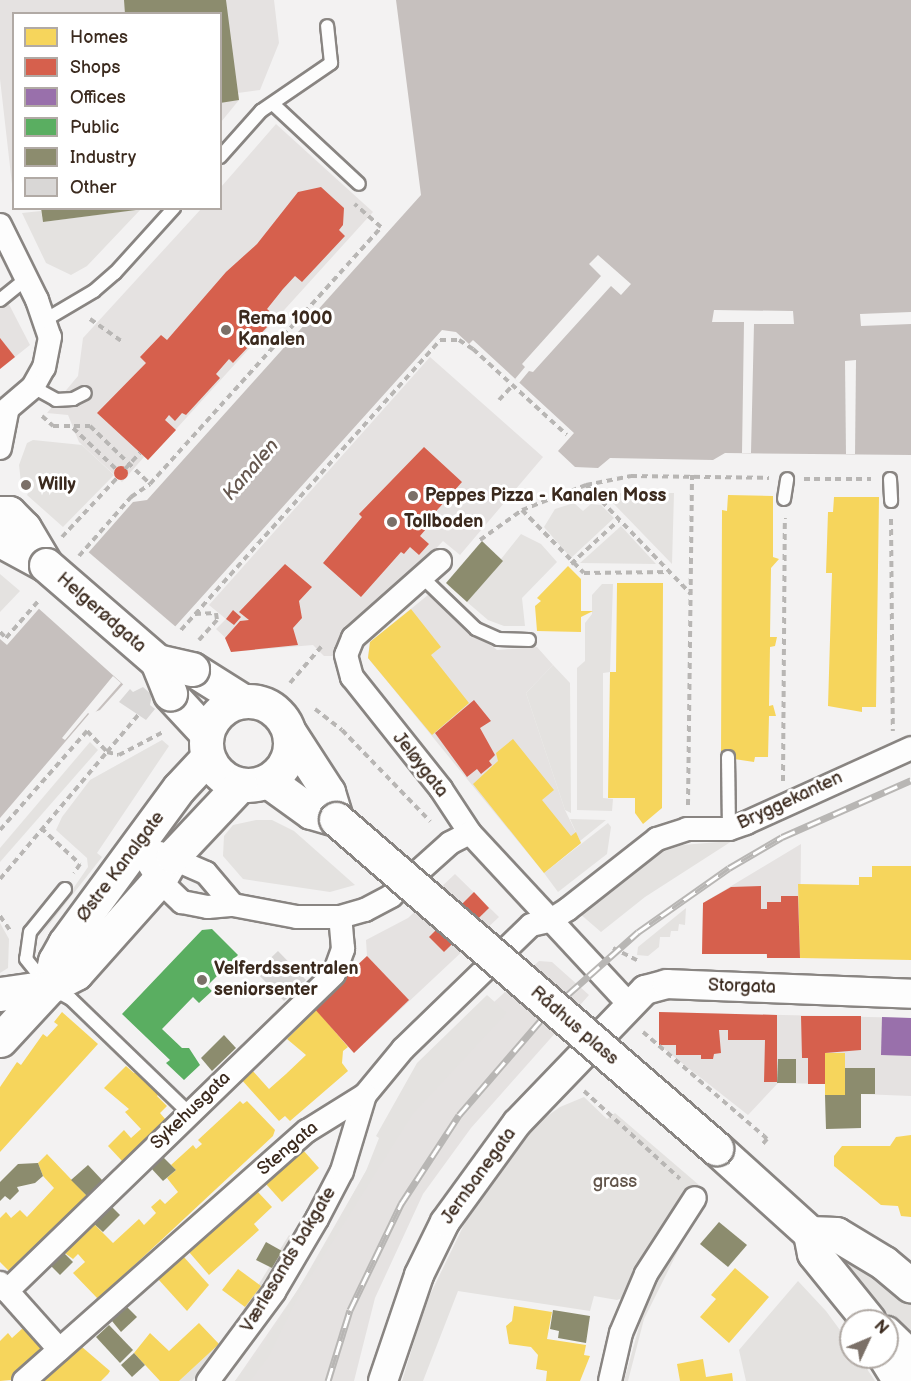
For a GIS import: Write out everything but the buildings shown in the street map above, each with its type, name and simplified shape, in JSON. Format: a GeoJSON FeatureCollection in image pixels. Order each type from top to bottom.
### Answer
{"type":"FeatureCollection","features":[{"type":"Feature","properties":{"kind":"main road","name":"Helgerødgata"},"geometry":{"type":"LineString","coordinates":[[7,522],[57,564],[157,661],[170,694],[207,745]]}},
{"type":"Feature","properties":{"kind":"main road","name":"Helgerødgata"},"geometry":{"type":"LineString","coordinates":[[157,661],[194,656],[243,701]]}},
{"type":"Feature","properties":{"kind":"main road"},"geometry":{"type":"LineString","coordinates":[[243,701],[267,705],[285,721],[289,732],[287,760],[254,783],[220,775],[207,745],[216,715],[243,701]]}},
{"type":"Feature","properties":{"kind":"main road","name":"Rådhus plass"},"geometry":{"type":"LineString","coordinates":[[289,732],[325,808]]}},
{"type":"Feature","properties":{"kind":"main road","name":"Østre Kanalgate"},"geometry":{"type":"LineString","coordinates":[[49,987],[55,961],[65,943],[138,847],[207,745]]}},
{"type":"Feature","properties":{"kind":"main road","name":"Østre Kanalgate"},"geometry":{"type":"LineString","coordinates":[[0,1040],[49,987],[76,973],[166,868],[254,783]]}},
{"type":"Feature","properties":{"kind":"main road","name":"Rådhus plass"},"geometry":{"type":"LineString","coordinates":[[254,783],[325,808],[716,1148],[810,1233],[814,1253],[859,1309]]}},
{"type":"Feature","properties":{"kind":"main road"},"geometry":{"type":"LineString","coordinates":[[0,994],[49,987]]}},
{"type":"Feature","properties":{"kind":"main road"},"geometry":{"type":"LineString","coordinates":[[810,1233],[836,1234],[898,1268],[911,1286]]}},
{"type":"Feature","properties":{"kind":"street"},"geometry":{"type":"LineString","coordinates":[[0,225],[45,320],[48,344],[44,368],[33,387],[3,414],[0,448]]}},
{"type":"Feature","properties":{"kind":"street","name":"Jeløygata"},"geometry":{"type":"LineString","coordinates":[[440,561],[353,638],[347,665],[364,694],[441,789],[470,833],[633,1016]]}},
{"type":"Feature","properties":{"kind":"street","name":"Bryggekanten"},"geometry":{"type":"LineString","coordinates":[[549,921],[638,851],[657,839],[687,829],[729,829],[905,750]]}},
{"type":"Feature","properties":{"kind":"street"},"geometry":{"type":"LineString","coordinates":[[138,847],[166,868],[182,902],[207,907],[233,905],[297,917],[340,916],[365,910],[391,896],[450,843],[470,833]]}},
{"type":"Feature","properties":{"kind":"street"},"geometry":{"type":"LineString","coordinates":[[166,868],[206,873],[233,905]]}},
{"type":"Feature","properties":{"kind":"street","name":"Sykehusgata"},"geometry":{"type":"LineString","coordinates":[[4,1287],[334,974],[343,949],[340,916]]}},
{"type":"Feature","properties":{"kind":"street","name":"Stengata"},"geometry":{"type":"LineString","coordinates":[[24,1381],[307,1131],[365,1095],[403,1049],[531,925],[549,921]]}},
{"type":"Feature","properties":{"kind":"street","name":"Storgata"},"geometry":{"type":"LineString","coordinates":[[633,1016],[645,990],[667,984],[911,994]]}},
{"type":"Feature","properties":{"kind":"street","name":"Jernbanegata"},"geometry":{"type":"LineString","coordinates":[[383,1381],[419,1275],[445,1222],[517,1123],[633,1016]]}},
{"type":"Feature","properties":{"kind":"street","name":"Værlesands bakgate"},"geometry":{"type":"LineString","coordinates":[[208,1381],[274,1292],[317,1219],[342,1171],[365,1095]]}},
{"type":"Feature","properties":{"kind":"street"},"geometry":{"type":"LineString","coordinates":[[610,1381],[621,1333],[646,1274],[695,1198]]}},
{"type":"Feature","properties":{"kind":"street"},"geometry":{"type":"LineString","coordinates":[[4,1287],[59,1349]]}},
{"type":"Feature","properties":{"kind":"street"},"geometry":{"type":"LineString","coordinates":[[899,1342],[911,1354]]}},
{"type":"Feature","properties":{"kind":"lane"},"geometry":{"type":"LineString","coordinates":[[222,155],[261,111],[331,63],[327,26]]}},
{"type":"Feature","properties":{"kind":"lane"},"geometry":{"type":"LineString","coordinates":[[273,104],[359,184]]}},
{"type":"Feature","properties":{"kind":"lane"},"geometry":{"type":"LineString","coordinates":[[45,320],[94,291],[115,273],[172,210]]}},
{"type":"Feature","properties":{"kind":"lane"},"geometry":{"type":"LineString","coordinates":[[0,300],[27,278]]}},
{"type":"Feature","properties":{"kind":"lane"},"geometry":{"type":"LineString","coordinates":[[33,387],[56,400],[73,399],[85,393]]}},
{"type":"Feature","properties":{"kind":"lane"},"geometry":{"type":"LineString","coordinates":[[784,499],[787,479]]}},
{"type":"Feature","properties":{"kind":"lane"},"geometry":{"type":"LineString","coordinates":[[890,479],[891,507]]}},
{"type":"Feature","properties":{"kind":"lane"},"geometry":{"type":"LineString","coordinates":[[422,577],[476,629],[498,639],[530,640]]}},
{"type":"Feature","properties":{"kind":"lane"},"geometry":{"type":"LineString","coordinates":[[728,757],[729,829]]}},
{"type":"Feature","properties":{"kind":"lane"},"geometry":{"type":"LineString","coordinates":[[65,889],[30,932],[26,959],[49,987],[72,999],[189,1113]]}},
{"type":"Feature","properties":{"kind":"path"},"geometry":{"type":"LineString","coordinates":[[57,564],[131,497],[150,484],[381,228],[354,203],[359,184]]}},
{"type":"Feature","properties":{"kind":"path"},"geometry":{"type":"LineString","coordinates":[[90,319],[121,341]]}},
{"type":"Feature","properties":{"kind":"path"},"geometry":{"type":"LineString","coordinates":[[182,630],[440,340],[459,340],[473,349],[567,435]]}},
{"type":"Feature","properties":{"kind":"path"},"geometry":{"type":"LineString","coordinates":[[498,400],[513,385]]}},
{"type":"Feature","properties":{"kind":"path"},"geometry":{"type":"LineString","coordinates":[[41,415],[53,426],[90,426],[150,484]]}},
{"type":"Feature","properties":{"kind":"path"},"geometry":{"type":"LineString","coordinates":[[72,427],[116,469]]}},
{"type":"Feature","properties":{"kind":"path"},"geometry":{"type":"LineString","coordinates":[[125,469],[140,453]]}},
{"type":"Feature","properties":{"kind":"path"},"geometry":{"type":"LineString","coordinates":[[687,829],[692,475]]}},
{"type":"Feature","properties":{"kind":"path"},"geometry":{"type":"LineString","coordinates":[[480,540],[522,510],[586,485],[631,476],[890,479]]}},
{"type":"Feature","properties":{"kind":"path"},"geometry":{"type":"LineString","coordinates":[[0,632],[6,638],[117,478]]}},
{"type":"Feature","properties":{"kind":"path"},"geometry":{"type":"LineString","coordinates":[[586,485],[691,594]]}},
{"type":"Feature","properties":{"kind":"path"},"geometry":{"type":"LineString","coordinates":[[891,507],[893,741],[905,750]]}},
{"type":"Feature","properties":{"kind":"path"},"geometry":{"type":"LineString","coordinates":[[522,510],[571,564],[585,573],[670,572]]}},
{"type":"Feature","properties":{"kind":"path"},"geometry":{"type":"LineString","coordinates":[[785,512],[783,788],[786,802]]}},
{"type":"Feature","properties":{"kind":"path"},"geometry":{"type":"LineString","coordinates":[[571,564],[620,520]]}},
{"type":"Feature","properties":{"kind":"path"},"geometry":{"type":"LineString","coordinates":[[194,656],[217,620],[216,614],[195,614]]}},
{"type":"Feature","properties":{"kind":"path"},"geometry":{"type":"LineString","coordinates":[[290,683],[321,647]]}},
{"type":"Feature","properties":{"kind":"path"},"geometry":{"type":"LineString","coordinates":[[315,709],[356,744],[432,822]]}},
{"type":"Feature","properties":{"kind":"path"},"geometry":{"type":"LineString","coordinates":[[0,879],[139,714]]}},
{"type":"Feature","properties":{"kind":"path"},"geometry":{"type":"LineString","coordinates":[[0,830],[87,731],[107,752],[119,755],[153,737]]}},
{"type":"Feature","properties":{"kind":"path"},"geometry":{"type":"LineString","coordinates":[[41,828],[80,864],[65,889]]}},
{"type":"Feature","properties":{"kind":"path"},"geometry":{"type":"LineString","coordinates":[[633,1016],[767,1139],[761,1146]]}},
{"type":"Feature","properties":{"kind":"path"},"geometry":{"type":"LineString","coordinates":[[581,1088],[672,1170],[695,1198]]}},
{"type":"Feature","properties":{"kind":"shaded area"},"geometry":{"type":"Polygon","coordinates":[[[0,0],[274,0],[279,43],[260,90],[238,93],[239,100],[222,121],[222,12],[12,12],[12,184],[0,79],[0,0]]]}},
{"type":"Feature","properties":{"kind":"shaded area"},"geometry":{"type":"Polygon","coordinates":[[[276,124],[373,212],[148,460],[144,457],[122,482],[79,442],[68,415],[47,413],[78,376],[83,338],[200,210],[222,210],[222,186],[276,124]]]}},
{"type":"Feature","properties":{"kind":"shaded area"},"geometry":{"type":"Polygon","coordinates":[[[0,287],[30,345],[0,369],[0,287]]]}},
{"type":"Feature","properties":{"kind":"shaded area"},"geometry":{"type":"Polygon","coordinates":[[[430,357],[543,457],[460,555],[443,541],[336,656],[324,656],[313,645],[231,652],[230,642],[216,629],[226,619],[209,605],[430,357]]]}},
{"type":"Feature","properties":{"kind":"shaded area"},"geometry":{"type":"Polygon","coordinates":[[[428,595],[472,637],[484,639],[497,650],[537,647],[553,665],[526,693],[565,810],[581,843],[544,873],[368,658],[370,642],[428,595]]]}},
{"type":"Feature","properties":{"kind":"shaded area"},"geometry":{"type":"Polygon","coordinates":[[[801,844],[800,958],[767,958],[766,954],[702,954],[703,903],[801,844]]]}},
{"type":"Feature","properties":{"kind":"shaded area"},"geometry":{"type":"Polygon","coordinates":[[[455,874],[499,917],[354,1053],[313,1007],[367,956],[366,940],[408,918],[455,874]]]}},
{"type":"Feature","properties":{"kind":"shaded area"},"geometry":{"type":"Polygon","coordinates":[[[539,961],[552,962],[589,995],[471,1128],[423,1194],[375,1298],[354,1381],[235,1381],[299,1288],[366,1171],[482,1013],[539,961]]]}},
{"type":"Feature","properties":{"kind":"shaded area"},"geometry":{"type":"Polygon","coordinates":[[[659,1012],[911,1018],[911,1096],[861,1094],[861,1128],[826,1129],[825,1084],[778,1083],[748,1115],[659,1045],[659,1012]]]}},
{"type":"Feature","properties":{"kind":"green space"},"geometry":{"type":"Polygon","coordinates":[[[140,210],[87,266],[71,275],[46,263],[22,213],[41,211],[43,222],[140,210]]]}},
{"type":"Feature","properties":{"kind":"green space"},"geometry":{"type":"Polygon","coordinates":[[[33,440],[82,445],[114,475],[63,527],[27,495],[32,485],[29,481],[21,483],[19,465],[27,443],[33,440]]]}},
{"type":"Feature","properties":{"kind":"green space"},"geometry":{"type":"Polygon","coordinates":[[[614,492],[627,494],[636,503],[646,494],[653,502],[662,493],[674,493],[672,564],[612,502],[614,492]]]}},
{"type":"Feature","properties":{"kind":"green space"},"geometry":{"type":"Polygon","coordinates":[[[574,503],[583,511],[591,504],[601,505],[614,518],[571,558],[544,527],[555,509],[574,503]]]}},
{"type":"Feature","properties":{"kind":"green space"},"geometry":{"type":"Polygon","coordinates":[[[621,526],[656,564],[580,563],[621,526]]]}},
{"type":"Feature","properties":{"kind":"green space"},"geometry":{"type":"Polygon","coordinates":[[[521,534],[541,544],[557,562],[522,598],[525,626],[504,626],[488,620],[467,602],[521,534]]]}},
{"type":"Feature","properties":{"kind":"green space"},"geometry":{"type":"Polygon","coordinates":[[[0,574],[20,591],[0,612],[0,574]]]}},
{"type":"Feature","properties":{"kind":"green space"},"geometry":{"type":"Polygon","coordinates":[[[602,584],[613,584],[610,672],[603,673],[603,798],[613,799],[612,811],[577,810],[577,668],[585,661],[585,623],[592,614],[592,595],[602,584]]]}},
{"type":"Feature","properties":{"kind":"green space"},"geometry":{"type":"Polygon","coordinates":[[[553,665],[570,683],[571,813],[565,810],[526,693],[553,665]]]}},
{"type":"Feature","properties":{"kind":"green space"},"geometry":{"type":"Polygon","coordinates":[[[162,740],[169,746],[97,853],[102,857],[41,935],[88,867],[87,858],[56,830],[62,817],[90,780],[162,740]]]}},
{"type":"Feature","properties":{"kind":"green space"},"geometry":{"type":"Polygon","coordinates":[[[90,742],[98,750],[0,862],[0,848],[90,742]]]}},
{"type":"Feature","properties":{"kind":"green space"},"geometry":{"type":"Polygon","coordinates":[[[570,819],[606,820],[580,841],[570,819]]]}},
{"type":"Feature","properties":{"kind":"green space"},"geometry":{"type":"Polygon","coordinates":[[[256,820],[272,820],[294,831],[355,885],[330,892],[243,879],[223,856],[224,836],[233,825],[256,820]]]}},
{"type":"Feature","properties":{"kind":"green space"},"geometry":{"type":"Polygon","coordinates":[[[608,823],[611,827],[607,854],[558,892],[544,873],[608,823]]]}},
{"type":"Feature","properties":{"kind":"green space"},"geometry":{"type":"Polygon","coordinates":[[[732,841],[645,897],[601,932],[579,913],[669,846],[732,841]]]}},
{"type":"Feature","properties":{"kind":"green space"},"geometry":{"type":"Polygon","coordinates":[[[686,908],[685,925],[679,924],[678,931],[671,931],[670,937],[660,937],[659,947],[648,956],[637,955],[638,947],[686,908]]]}},
{"type":"Feature","properties":{"kind":"green space"},"geometry":{"type":"Polygon","coordinates":[[[0,923],[9,939],[8,968],[0,973],[0,923]]]}},
{"type":"Feature","properties":{"kind":"green space"},"geometry":{"type":"Polygon","coordinates":[[[487,995],[507,1013],[413,1114],[299,1295],[268,1358],[250,1381],[235,1381],[263,1346],[318,1257],[366,1171],[379,1138],[376,1136],[417,1063],[487,995]]]}},
{"type":"Feature","properties":{"kind":"green space","name":"grass"},"geometry":{"type":"Polygon","coordinates":[[[584,1097],[607,1119],[615,1113],[706,1191],[692,1190],[671,1213],[628,1296],[617,1300],[594,1296],[590,1311],[458,1291],[423,1381],[402,1381],[426,1303],[476,1200],[536,1124],[560,1107],[584,1097]]]}},
{"type":"Feature","properties":{"kind":"green space"},"geometry":{"type":"Polygon","coordinates":[[[289,1235],[294,1239],[248,1312],[243,1310],[289,1235]]]}},
{"type":"Feature","properties":{"kind":"green space"},"geometry":{"type":"Polygon","coordinates":[[[679,1237],[684,1239],[644,1319],[628,1381],[624,1381],[647,1298],[679,1237]]]}},
{"type":"Feature","properties":{"kind":"green space"},"geometry":{"type":"Polygon","coordinates":[[[829,1247],[911,1301],[911,1342],[899,1332],[899,1309],[880,1309],[829,1247]]]}},
{"type":"Feature","properties":{"kind":"green space"},"geometry":{"type":"Polygon","coordinates":[[[798,1281],[839,1329],[839,1369],[867,1369],[875,1381],[746,1381],[739,1350],[798,1281]]]}},
{"type":"Feature","properties":{"kind":"green space"},"geometry":{"type":"Polygon","coordinates":[[[236,1321],[239,1324],[208,1365],[192,1381],[179,1381],[219,1344],[236,1321]]]}},
{"type":"Feature","properties":{"kind":"water","name":"Kanalen"},"geometry":{"type":"Polygon","coordinates":[[[396,0],[911,0],[911,455],[725,453],[713,460],[610,458],[598,468],[575,467],[558,451],[574,433],[473,340],[469,344],[456,332],[442,330],[100,710],[89,714],[0,818],[0,639],[7,645],[133,502],[147,500],[421,195],[396,0]]]}},
{"type":"Feature","properties":{"kind":"pier"},"geometry":{"type":"Polygon","coordinates":[[[598,255],[631,284],[621,295],[611,286],[533,372],[529,371],[519,383],[515,379],[525,367],[522,364],[601,276],[589,264],[598,255]]]}},
{"type":"Feature","properties":{"kind":"pier"},"geometry":{"type":"Polygon","coordinates":[[[714,310],[793,311],[794,324],[754,324],[751,453],[742,453],[744,322],[712,322],[714,310]]]}},
{"type":"Feature","properties":{"kind":"pier"},"geometry":{"type":"Polygon","coordinates":[[[911,312],[911,324],[861,326],[860,314],[911,312]]]}},
{"type":"Feature","properties":{"kind":"pier"},"geometry":{"type":"Polygon","coordinates":[[[856,360],[855,454],[846,454],[845,361],[856,360]]]}},
{"type":"Feature","properties":{"kind":"pier"},"geometry":{"type":"Polygon","coordinates":[[[86,550],[176,627],[125,686],[37,607],[86,550]]]}},
{"type":"Feature","properties":{"kind":"pier"},"geometry":{"type":"Polygon","coordinates":[[[113,676],[121,683],[92,716],[88,713],[65,740],[62,738],[113,676]]]}},
{"type":"Feature","properties":{"kind":"railway"},"geometry":{"type":"LineString","coordinates":[[328,1381],[350,1310],[401,1204],[459,1115],[547,1013],[638,932],[729,868],[782,837],[911,780]]}},
{"type":"Feature","properties":{"kind":"place","name":"Rema 1000 Kanalen"},"geometry":{"type":"Point","coordinates":[226,330]}},
{"type":"Feature","properties":{"kind":"place","name":"Willy"},"geometry":{"type":"Point","coordinates":[26,485]}},
{"type":"Feature","properties":{"kind":"place","name":"Peppes Pizza - Kanalen Moss"},"geometry":{"type":"Point","coordinates":[413,496]}},
{"type":"Feature","properties":{"kind":"place","name":"Tollboden"},"geometry":{"type":"Point","coordinates":[392,522]}},
{"type":"Feature","properties":{"kind":"place","name":"Velferdssentralen seniorsenter"},"geometry":{"type":"Point","coordinates":[202,980]}}]}
